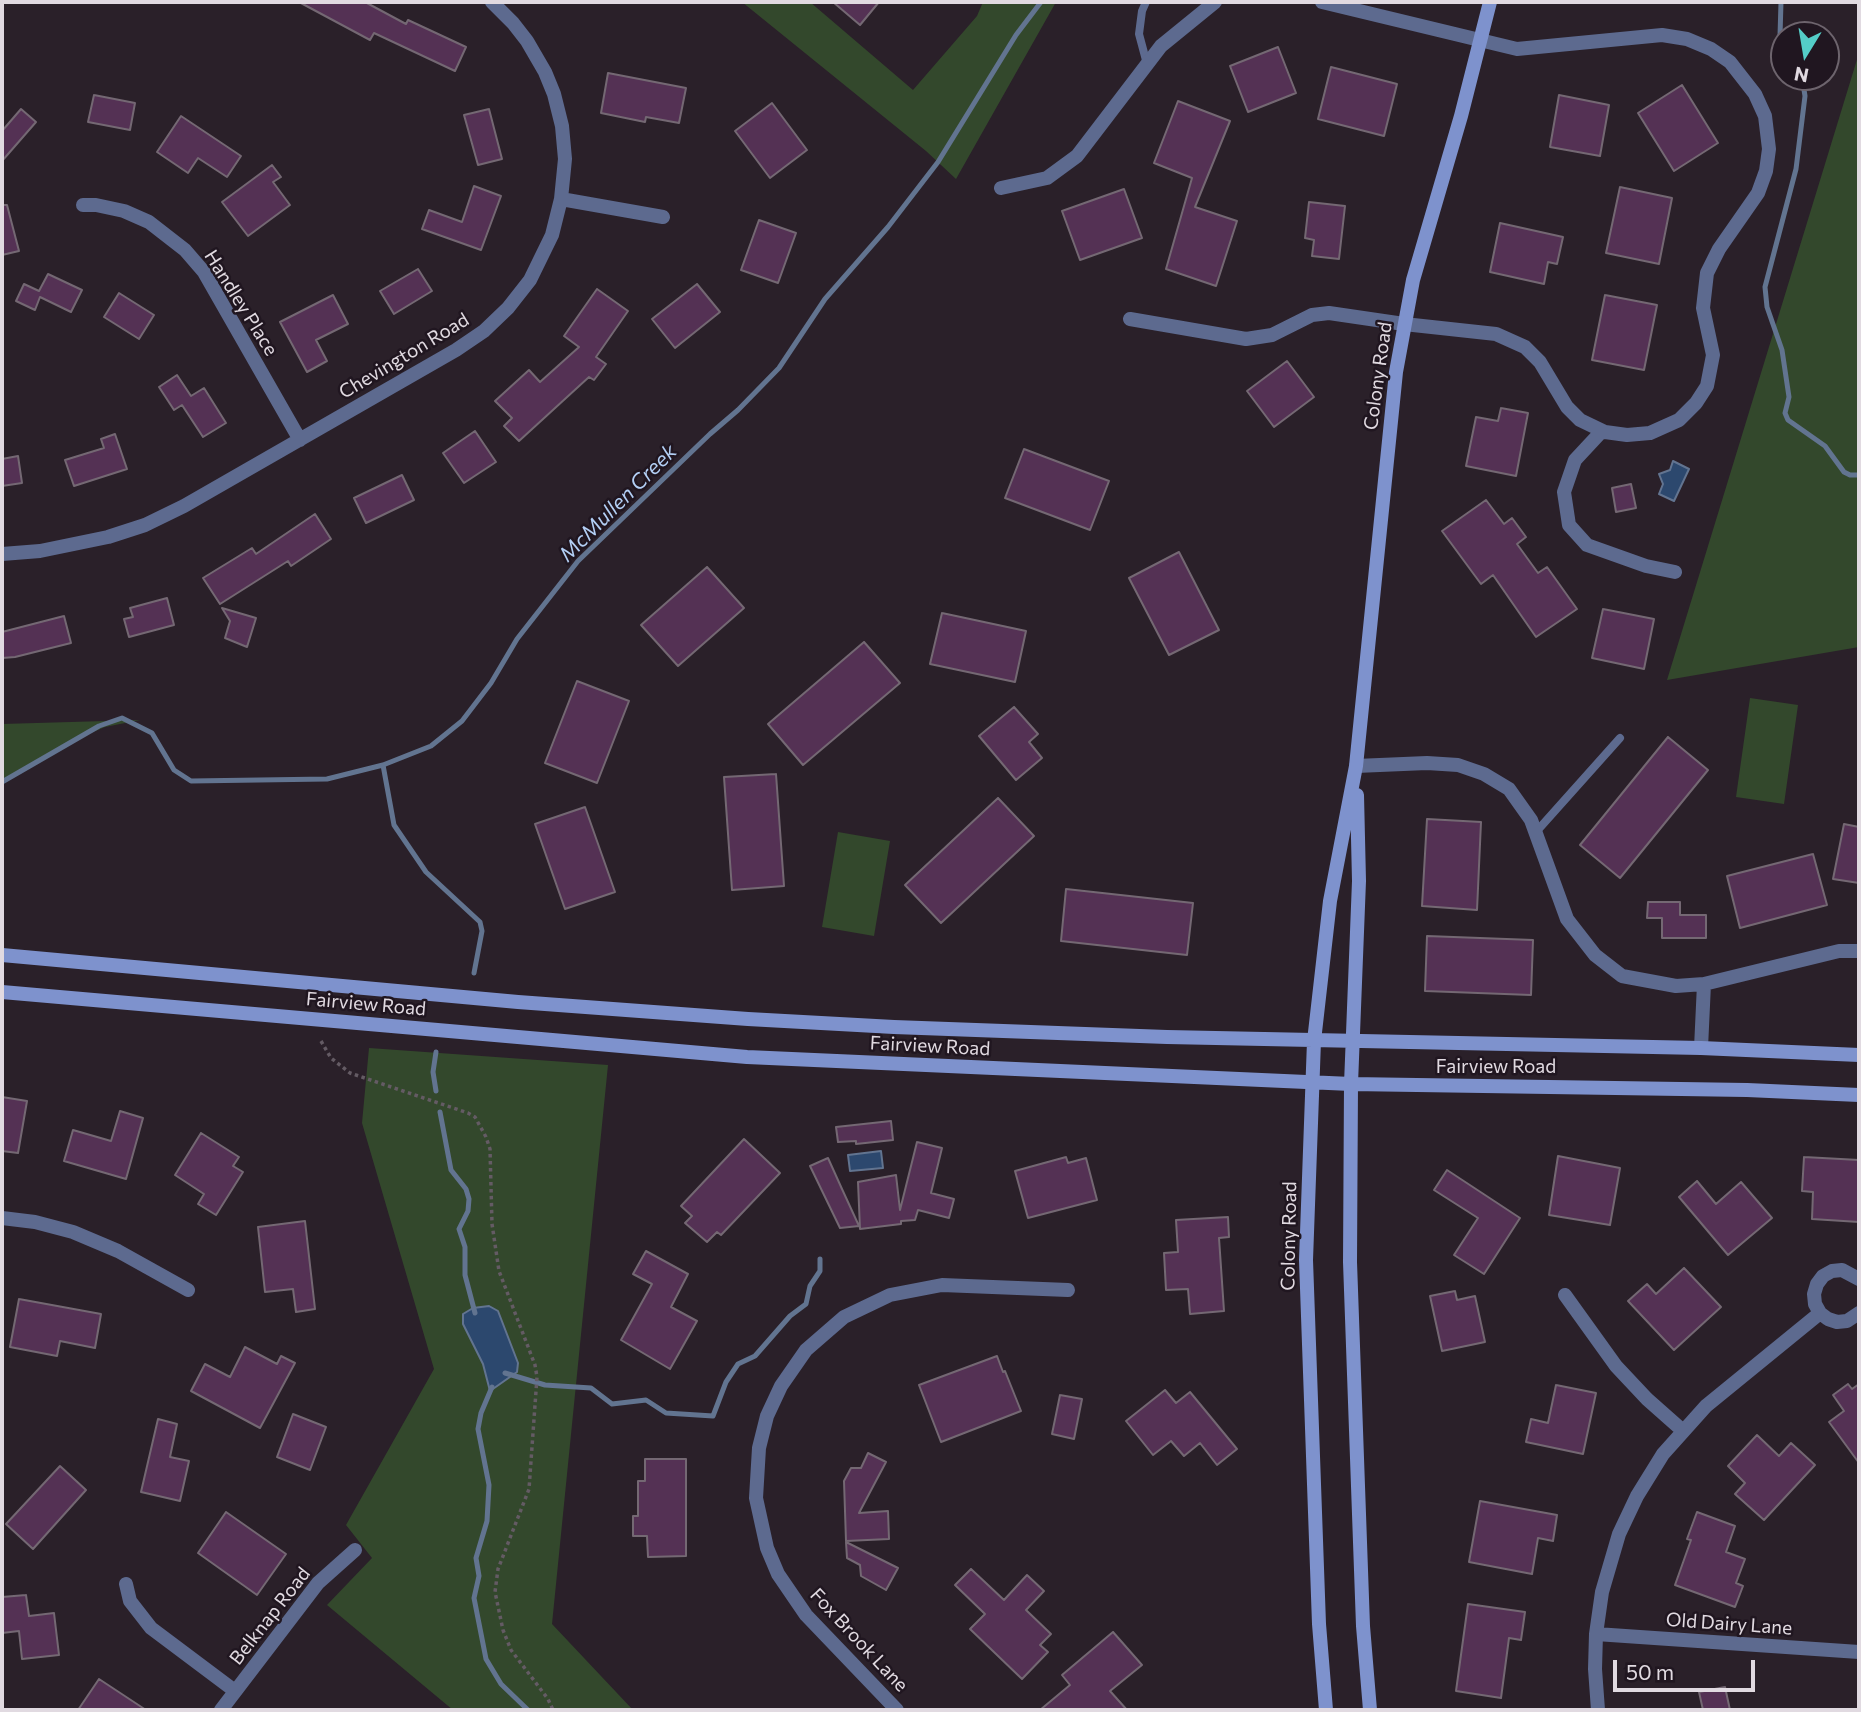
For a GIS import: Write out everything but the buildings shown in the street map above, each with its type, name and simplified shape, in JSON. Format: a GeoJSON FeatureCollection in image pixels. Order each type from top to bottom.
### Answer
{"type":"FeatureCollection","features":[{"type":"Feature","properties":{"kind":"main road","name":"Colony Road"},"geometry":{"type":"LineString","coordinates":[[1326,1710],[1319,1624],[1306,1260],[1314,1041],[1330,901],[1356,766],[1396,372],[1404,324],[1413,280],[1490,2]]}},
{"type":"Feature","properties":{"kind":"main road","name":"Colony Road"},"geometry":{"type":"LineString","coordinates":[[1356,766],[1359,881],[1351,1084],[1350,1262],[1363,1626],[1370,1710]]}},
{"type":"Feature","properties":{"kind":"main road","name":"Fairview Road"},"geometry":{"type":"LineString","coordinates":[[2,955],[519,1002],[748,1019],[949,1029],[1314,1041],[1701,1048],[1859,1055]]}},
{"type":"Feature","properties":{"kind":"main road","name":"Fairview Road"},"geometry":{"type":"LineString","coordinates":[[2,992],[747,1057],[1351,1084],[1747,1090],[1859,1095]]}},
{"type":"Feature","properties":{"kind":"street","name":"Chevington Road"},"geometry":{"type":"LineString","coordinates":[[2,554],[85,543],[145,524],[184,506],[456,350],[484,331],[508,308],[530,280],[552,235],[561,199],[565,159],[562,126],[554,94],[527,41],[492,2]]}},
{"type":"Feature","properties":{"kind":"street"},"geometry":{"type":"LineString","coordinates":[[1000,188],[1047,178],[1077,156],[1161,46],[1214,2]]}},
{"type":"Feature","properties":{"kind":"street"},"geometry":{"type":"LineString","coordinates":[[1130,319],[1246,339],[1272,335],[1312,316],[1329,313],[1496,334],[1516,342],[1540,362],[1567,407],[1580,420],[1602,431],[1627,435],[1660,430],[1687,413],[1707,386],[1713,355],[1703,308],[1707,272],[1718,249],[1758,193],[1766,171],[1769,149],[1765,116],[1748,82],[1730,62],[1711,49],[1687,39],[1662,35],[1527,50],[1322,2]]}},
{"type":"Feature","properties":{"kind":"street"},"geometry":{"type":"LineString","coordinates":[[561,199],[663,217]]}},
{"type":"Feature","properties":{"kind":"street","name":"Handley Place"},"geometry":{"type":"LineString","coordinates":[[83,205],[124,211],[149,222],[185,250],[204,272],[300,440]]}},
{"type":"Feature","properties":{"kind":"street"},"geometry":{"type":"LineString","coordinates":[[1602,431],[1576,460],[1564,492],[1569,525],[1587,545],[1646,566],[1675,572]]}},
{"type":"Feature","properties":{"kind":"street"},"geometry":{"type":"LineString","coordinates":[[1356,766],[1427,763],[1458,765],[1484,774],[1509,789],[1531,820],[1567,919],[1595,954],[1622,976],[1676,986],[1704,984],[1839,951],[1859,951]]}},
{"type":"Feature","properties":{"kind":"street"},"geometry":{"type":"LineString","coordinates":[[1701,1048],[1704,984]]}},
{"type":"Feature","properties":{"kind":"street"},"geometry":{"type":"LineString","coordinates":[[2,1218],[35,1222],[74,1232],[118,1251],[188,1290]]}},
{"type":"Feature","properties":{"kind":"street"},"geometry":{"type":"LineString","coordinates":[[1859,1279],[1842,1270],[1832,1271],[1823,1276],[1814,1294],[1815,1304],[1828,1319],[1847,1321],[1859,1312]]}},
{"type":"Feature","properties":{"kind":"street","name":"Fox Brook Lane"},"geometry":{"type":"LineString","coordinates":[[897,1710],[806,1615],[778,1574],[767,1548],[756,1498],[759,1448],[767,1416],[781,1386],[806,1350],[844,1317],[890,1295],[942,1285],[1068,1290]]}},
{"type":"Feature","properties":{"kind":"street"},"geometry":{"type":"LineString","coordinates":[[1565,1295],[1616,1366],[1647,1399],[1682,1430]]}},
{"type":"Feature","properties":{"kind":"street"},"geometry":{"type":"LineString","coordinates":[[1598,1710],[1595,1669],[1605,1575],[1619,1534],[1651,1472],[1682,1430],[1706,1406],[1820,1312]]}},
{"type":"Feature","properties":{"kind":"street","name":"Belknap Road"},"geometry":{"type":"LineString","coordinates":[[221,1710],[318,1583],[355,1550]]}},
{"type":"Feature","properties":{"kind":"street"},"geometry":{"type":"LineString","coordinates":[[126,1584],[130,1601],[151,1628],[235,1691]]}},
{"type":"Feature","properties":{"kind":"street","name":"Old Dairy Lane"},"geometry":{"type":"LineString","coordinates":[[1597,1634],[1859,1652]]}},
{"type":"Feature","properties":{"kind":"lane"},"geometry":{"type":"LineString","coordinates":[[1146,2],[1142,10],[1139,34],[1147,64]]}},
{"type":"Feature","properties":{"kind":"lane"},"geometry":{"type":"LineString","coordinates":[[1535,833],[1620,738]]}},
{"type":"Feature","properties":{"kind":"path"},"geometry":{"type":"LineString","coordinates":[[321,1041],[331,1058],[350,1073],[458,1108],[475,1117],[490,1149],[492,1224],[499,1271],[535,1365],[537,1377],[529,1489],[498,1569],[495,1592],[503,1630],[511,1650],[548,1699],[553,1710]]}},
{"type":"Feature","properties":{"kind":"green space"},"geometry":{"type":"Polygon","coordinates":[[[742,2],[810,2],[913,90],[977,16],[983,2],[1056,2],[956,179],[926,151],[742,2]]]}},
{"type":"Feature","properties":{"kind":"green space"},"geometry":{"type":"Polygon","coordinates":[[[1859,53],[1859,647],[1667,680],[1859,53]]]}},
{"type":"Feature","properties":{"kind":"green space"},"geometry":{"type":"Polygon","coordinates":[[[1750,698],[1798,705],[1784,804],[1736,797],[1750,698]]]}},
{"type":"Feature","properties":{"kind":"green space"},"geometry":{"type":"Polygon","coordinates":[[[140,720],[105,727],[79,738],[2,780],[2,724],[140,720]]]}},
{"type":"Feature","properties":{"kind":"green space"},"geometry":{"type":"Polygon","coordinates":[[[838,832],[890,841],[874,936],[822,927],[838,832]]]}},
{"type":"Feature","properties":{"kind":"green space"},"geometry":{"type":"Polygon","coordinates":[[[369,1048],[608,1065],[552,1624],[633,1710],[453,1710],[327,1605],[372,1558],[346,1525],[434,1369],[362,1123],[369,1048]]]}},
{"type":"Feature","properties":{"kind":"water"},"geometry":{"type":"Polygon","coordinates":[[[1673,461],[1689,469],[1674,501],[1659,494],[1663,484],[1659,474],[1670,470],[1673,461]]]}},
{"type":"Feature","properties":{"kind":"water"},"geometry":{"type":"Polygon","coordinates":[[[881,1151],[883,1168],[850,1171],[848,1155],[881,1151]]]}},
{"type":"Feature","properties":{"kind":"water"},"geometry":{"type":"Polygon","coordinates":[[[489,1306],[498,1311],[518,1363],[517,1372],[490,1391],[483,1364],[463,1324],[463,1314],[473,1308],[489,1306]]]}},
{"type":"Feature","properties":{"kind":"waterway","name":"McMullen Creek"},"geometry":{"type":"LineString","coordinates":[[2,782],[99,726],[122,718],[152,733],[174,770],[191,781],[327,779],[383,765],[431,746],[462,721],[491,683],[517,639],[578,561],[779,368],[825,299],[888,227],[938,162],[1016,35],[1041,2]]}},
{"type":"Feature","properties":{"kind":"waterway"},"geometry":{"type":"LineString","coordinates":[[1780,21],[1781,2]]}},
{"type":"Feature","properties":{"kind":"waterway"},"geometry":{"type":"LineString","coordinates":[[1804,91],[1796,169],[1765,287],[1767,307],[1782,350],[1789,397],[1785,413],[1788,420],[1825,446],[1844,472],[1859,475]]}},
{"type":"Feature","properties":{"kind":"waterway"},"geometry":{"type":"LineString","coordinates":[[383,765],[394,825],[426,872],[480,922],[482,931],[474,973]]}},
{"type":"Feature","properties":{"kind":"waterway"},"geometry":{"type":"LineString","coordinates":[[436,1052],[433,1072],[436,1091]]}},
{"type":"Feature","properties":{"kind":"waterway"},"geometry":{"type":"LineString","coordinates":[[440,1112],[451,1170],[466,1189],[469,1199],[468,1211],[459,1229],[465,1247],[465,1275],[475,1313]]}},
{"type":"Feature","properties":{"kind":"waterway"},"geometry":{"type":"LineString","coordinates":[[505,1373],[545,1385],[591,1388],[612,1404],[646,1400],[666,1413],[713,1416],[726,1382],[738,1364],[755,1356],[790,1316],[806,1304],[810,1286],[820,1271],[820,1259]]}},
{"type":"Feature","properties":{"kind":"waterway"},"geometry":{"type":"LineString","coordinates":[[492,1387],[481,1413],[478,1429],[489,1485],[487,1521],[476,1558],[479,1576],[474,1598],[486,1659],[501,1684],[528,1710]]}}]}
